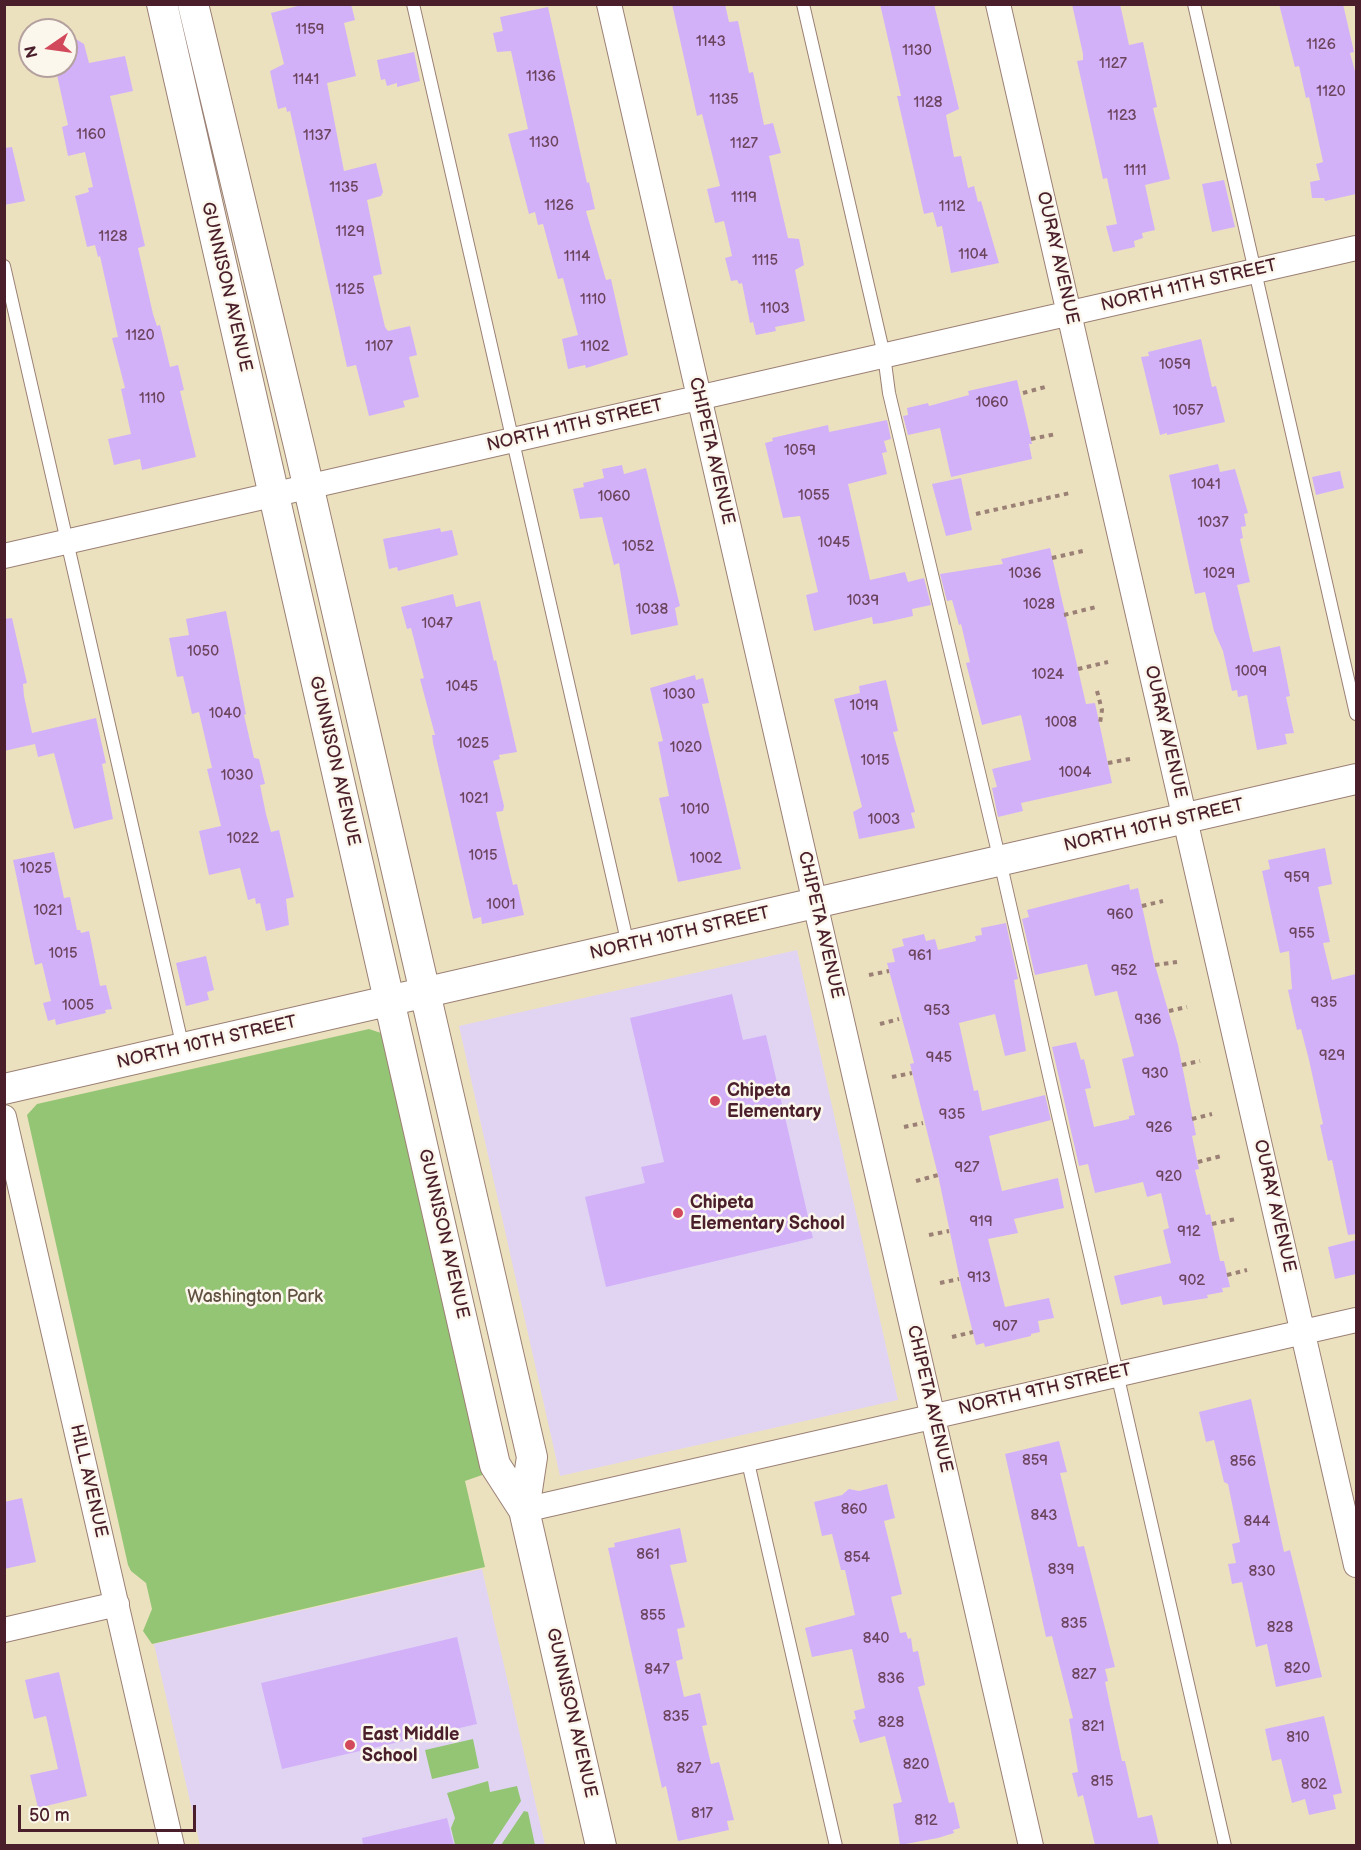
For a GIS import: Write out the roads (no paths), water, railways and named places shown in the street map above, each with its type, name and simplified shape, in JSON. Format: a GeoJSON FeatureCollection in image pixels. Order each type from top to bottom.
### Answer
{"type":"FeatureCollection","features":[{"type":"Feature","properties":{"kind":"street","name":"GUNNISON AVENUE"},"geometry":{"type":"LineString","coordinates":[[162,4],[495,1465],[524,1510],[601,1845]]}},
{"type":"Feature","properties":{"kind":"street","name":"GUNNISON AVENUE"},"geometry":{"type":"LineString","coordinates":[[193,4],[309,486],[532,1457],[524,1510]]}},
{"type":"Feature","properties":{"kind":"street","name":"CHIPETA AVENUE"},"geometry":{"type":"LineString","coordinates":[[609,4],[1031,1845]]}},
{"type":"Feature","properties":{"kind":"street","name":"OURAY AVENUE"},"geometry":{"type":"LineString","coordinates":[[998,4],[1356,1565]]}},
{"type":"Feature","properties":{"kind":"street","name":"NORTH 11TH STREET"},"geometry":{"type":"LineString","coordinates":[[4,556],[1356,248]]}},
{"type":"Feature","properties":{"kind":"street","name":"NORTH 10TH STREET"},"geometry":{"type":"LineString","coordinates":[[4,1089],[1356,779]]}},
{"type":"Feature","properties":{"kind":"street","name":"HILL AVENUE"},"geometry":{"type":"LineString","coordinates":[[4,1117],[172,1845]]}},
{"type":"Feature","properties":{"kind":"street","name":"NORTH 9TH STREET"},"geometry":{"type":"LineString","coordinates":[[524,1510],[1356,1320]]}},
{"type":"Feature","properties":{"kind":"street"},"geometry":{"type":"LineString","coordinates":[[4,1630],[117,1604]]}},
{"type":"Feature","properties":{"kind":"lane"},"geometry":{"type":"LineString","coordinates":[[413,4],[628,946]]}},
{"type":"Feature","properties":{"kind":"lane"},"geometry":{"type":"LineString","coordinates":[[803,4],[884,355],[890,393],[1119,1374],[1225,1845]]}},
{"type":"Feature","properties":{"kind":"lane"},"geometry":{"type":"LineString","coordinates":[[1194,4],[1356,714]]}},
{"type":"Feature","properties":{"kind":"lane"},"geometry":{"type":"LineString","coordinates":[[4,266],[183,1048]]}},
{"type":"Feature","properties":{"kind":"lane"},"geometry":{"type":"LineString","coordinates":[[747,1458],[836,1845]]}},
{"type":"Feature","properties":{"kind":"place","name":"Chipeta Elementary"},"geometry":{"type":"Point","coordinates":[715,1101]}},
{"type":"Feature","properties":{"kind":"place","name":"Chipeta Elementary School"},"geometry":{"type":"Point","coordinates":[678,1213]}},
{"type":"Feature","properties":{"kind":"place","name":"East Middle School"},"geometry":{"type":"Point","coordinates":[350,1745]}},
{"type":"Feature","properties":{"kind":"park label","name":"Washington Park"},"geometry":{"type":"Point","coordinates":[255,1297]}}]}
